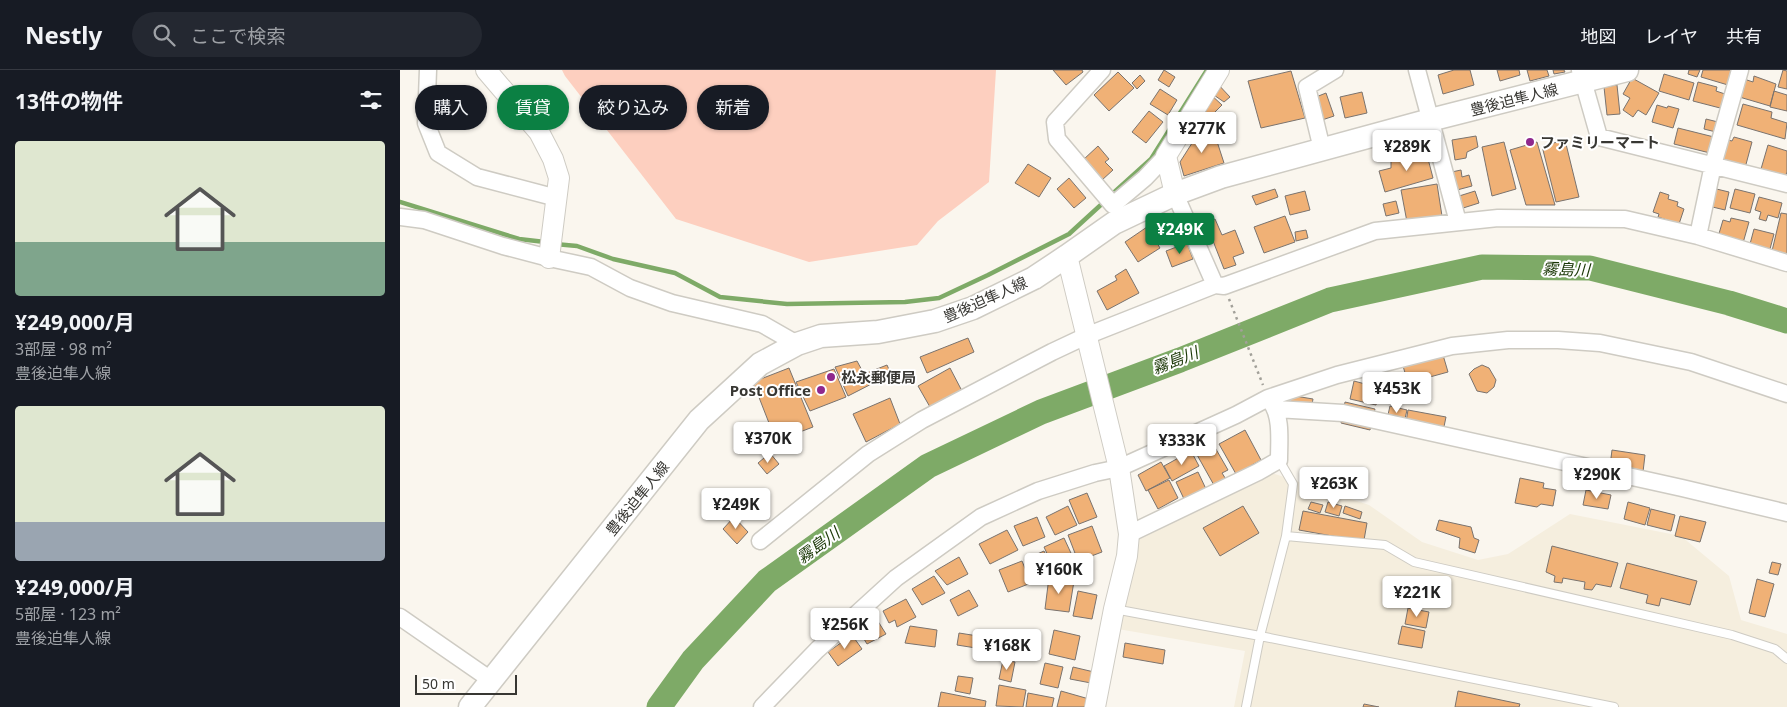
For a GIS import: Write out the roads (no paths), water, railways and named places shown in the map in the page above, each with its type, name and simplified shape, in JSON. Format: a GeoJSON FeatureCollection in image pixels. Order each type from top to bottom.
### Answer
{"type":"FeatureCollection","features":[{"type":"Feature","properties":{"kind":"main road","name":"豊後迫隼人線"},"geometry":{"type":"LineString","coordinates":[[470,707],[699,420],[760,364],[797,344],[821,336],[878,332],[935,321],[973,308],[1034,278],[1114,223],[1175,194],[1221,177],[1582,76],[1627,70]]}},
{"type":"Feature","properties":{"kind":"street"},"geometry":{"type":"LineString","coordinates":[[428,70],[426,123],[438,154],[477,177],[557,198]]}},
{"type":"Feature","properties":{"kind":"street"},"geometry":{"type":"LineString","coordinates":[[486,70],[539,132],[553,159],[559,178],[550,248]]}},
{"type":"Feature","properties":{"kind":"street"},"geometry":{"type":"LineString","coordinates":[[1102,70],[1055,122],[1057,139],[1108,200],[1145,178],[1166,156],[1219,70]]}},
{"type":"Feature","properties":{"kind":"street"},"geometry":{"type":"LineString","coordinates":[[1322,150],[1307,87],[1335,70]]}},
{"type":"Feature","properties":{"kind":"street"},"geometry":{"type":"LineString","coordinates":[[1417,70],[1458,222]]}},
{"type":"Feature","properties":{"kind":"street"},"geometry":{"type":"LineString","coordinates":[[1698,236],[1713,165],[1740,70]]}},
{"type":"Feature","properties":{"kind":"street"},"geometry":{"type":"LineString","coordinates":[[1582,76],[1599,137],[1787,184]]}},
{"type":"Feature","properties":{"kind":"street"},"geometry":{"type":"LineString","coordinates":[[1166,156],[1175,194],[1219,285]]}},
{"type":"Feature","properties":{"kind":"street"},"geometry":{"type":"LineString","coordinates":[[400,217],[424,220],[503,246],[550,248],[630,288],[672,303],[762,324],[797,344]]}},
{"type":"Feature","properties":{"kind":"street"},"geometry":{"type":"LineString","coordinates":[[760,541],[868,454],[914,425],[998,380],[1086,336],[1219,285],[1375,230],[1498,218],[1625,219],[1698,236],[1787,263]]}},
{"type":"Feature","properties":{"kind":"street"},"geometry":{"type":"LineString","coordinates":[[1068,256],[1119,468],[1129,534],[1127,556],[1114,610],[1095,707]]}},
{"type":"Feature","properties":{"kind":"street"},"geometry":{"type":"LineString","coordinates":[[762,707],[817,650],[896,578],[982,517],[1038,491],[1095,473],[1119,468],[1236,415],[1272,404],[1337,375],[1452,346],[1508,340],[1558,340],[1600,343],[1691,362],[1787,394]]}},
{"type":"Feature","properties":{"kind":"street"},"geometry":{"type":"LineString","coordinates":[[1129,534],[1250,476],[1278,460],[1279,440],[1272,404]]}},
{"type":"Feature","properties":{"kind":"street"},"geometry":{"type":"LineString","coordinates":[[1272,404],[1343,413],[1682,488],[1787,514]]}},
{"type":"Feature","properties":{"kind":"street"},"geometry":{"type":"LineString","coordinates":[[400,616],[491,680]]}},
{"type":"Feature","properties":{"kind":"lane"},"geometry":{"type":"LineString","coordinates":[[1246,707],[1260,636],[1286,536],[1293,484],[1278,460]]}},
{"type":"Feature","properties":{"kind":"lane"},"geometry":{"type":"LineString","coordinates":[[1286,536],[1385,545],[1414,562],[1732,635],[1775,649],[1787,660]]}},
{"type":"Feature","properties":{"kind":"lane"},"geometry":{"type":"LineString","coordinates":[[1114,610],[1260,636],[1614,707]]}},
{"type":"Feature","properties":{"kind":"waterway"},"geometry":{"type":"LineString","coordinates":[[1110,196],[1151,159],[1207,70]]}},
{"type":"Feature","properties":{"kind":"waterway"},"geometry":{"type":"LineString","coordinates":[[400,202],[519,239],[545,242]]}},
{"type":"Feature","properties":{"kind":"waterway"},"geometry":{"type":"LineString","coordinates":[[555,244],[577,246],[613,259],[675,273],[720,297],[787,304],[905,302],[939,298],[988,275],[1069,234],[1104,202]]}},
{"type":"Feature","properties":{"kind":"waterway","name":"霧島川"},"geometry":{"type":"LineString","coordinates":[[659,707],[693,660],[767,581],[928,466],[1041,412],[1180,360],[1330,300],[1482,267],[1590,268],[1729,303],[1787,321]]}},
{"type":"Feature","properties":{"kind":"place","name":"ファミリーマート"},"geometry":{"type":"Point","coordinates":[1530,142]}},
{"type":"Feature","properties":{"kind":"place","name":"松永郵便局"},"geometry":{"type":"Point","coordinates":[831,377]}},
{"type":"Feature","properties":{"kind":"place","name":"Post Office"},"geometry":{"type":"Point","coordinates":[821,390]}}]}
